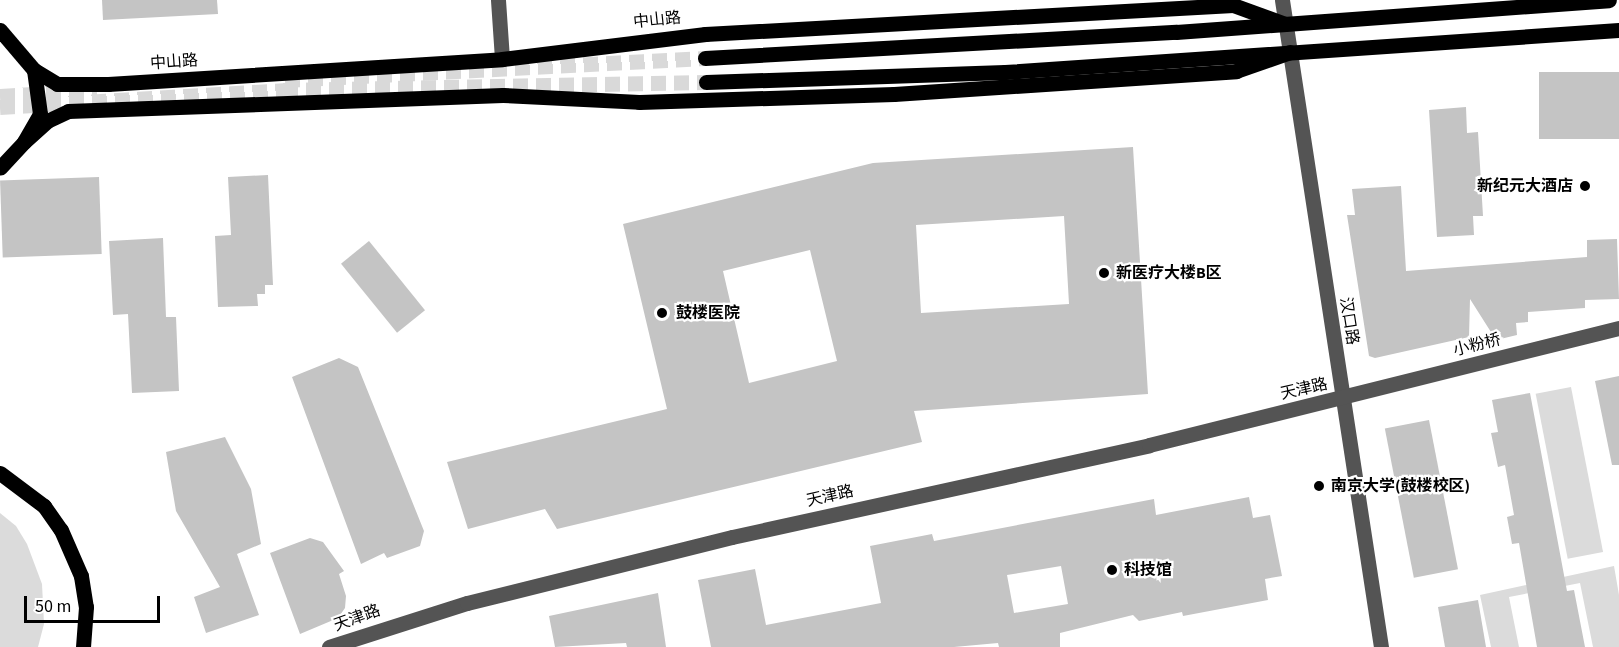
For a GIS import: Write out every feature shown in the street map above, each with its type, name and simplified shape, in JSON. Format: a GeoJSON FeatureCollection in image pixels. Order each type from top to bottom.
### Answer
{"type":"FeatureCollection","features":[{"type":"Feature","properties":{"kind":"main road","name":"中山路"},"geometry":{"type":"LineString","coordinates":[[705,58],[1176,32],[1609,0]]}},
{"type":"Feature","properties":{"kind":"main road","name":"中山路"},"geometry":{"type":"LineString","coordinates":[[34,70],[45,79],[71,85],[502,59],[705,34],[1233,5],[1286,24]]}},
{"type":"Feature","properties":{"kind":"main road"},"geometry":{"type":"LineString","coordinates":[[0,30],[34,70],[40,114],[24,142]]}},
{"type":"Feature","properties":{"kind":"main road"},"geometry":{"type":"LineString","coordinates":[[706,82],[1005,72],[1619,30]]}},
{"type":"Feature","properties":{"kind":"main road"},"geometry":{"type":"LineString","coordinates":[[0,168],[47,121],[68,111],[503,94],[639,102],[894,94],[1236,71],[1290,52]]}},
{"type":"Feature","properties":{"kind":"main road"},"geometry":{"type":"LineString","coordinates":[[0,473],[45,506],[61,530],[81,576],[86,607],[83,647]]}},
{"type":"Feature","properties":{"kind":"street"},"geometry":{"type":"LineString","coordinates":[[498,0],[502,59]]}},
{"type":"Feature","properties":{"kind":"street","name":"汉口路"},"geometry":{"type":"LineString","coordinates":[[1282,0],[1381,647]]}},
{"type":"Feature","properties":{"kind":"street","name":"小粉桥"},"geometry":{"type":"LineString","coordinates":[[1343,398],[1619,328]]}},
{"type":"Feature","properties":{"kind":"street","name":"天津路"},"geometry":{"type":"LineString","coordinates":[[329,647],[416,616],[732,537],[1343,398]]}},
{"type":"Feature","properties":{"kind":"shaded area"},"geometry":{"type":"Polygon","coordinates":[[[1571,387],[1603,552],[1568,559],[1536,394],[1571,387]]]}},
{"type":"Feature","properties":{"kind":"shaded area"},"geometry":{"type":"Polygon","coordinates":[[[0,513],[16,526],[27,544],[42,584],[44,624],[38,647],[0,647],[0,513]]]}},
{"type":"Feature","properties":{"kind":"shaded area"},"geometry":{"type":"Polygon","coordinates":[[[1614,566],[1619,595],[1619,647],[1593,647],[1580,583],[1509,597],[1519,647],[1491,647],[1480,595],[1614,566]]]}},
{"type":"Feature","properties":{"kind":"building"},"geometry":{"type":"Polygon","coordinates":[[[102,0],[217,0],[218,14],[103,20],[102,0]]]}},
{"type":"Feature","properties":{"kind":"building"},"geometry":{"type":"Polygon","coordinates":[[[1539,72],[1619,72],[1619,139],[1539,139],[1539,72]]]}},
{"type":"Feature","properties":{"kind":"building"},"geometry":{"type":"Polygon","coordinates":[[[1466,107],[1467,133],[1478,132],[1483,216],[1473,216],[1474,235],[1437,237],[1429,110],[1466,107]]]}},
{"type":"Feature","properties":{"kind":"building"},"geometry":{"type":"Polygon","coordinates":[[[1133,147],[1148,394],[914,411],[922,442],[557,529],[545,509],[468,529],[447,462],[667,409],[623,224],[873,163],[1133,147]],[[1064,216],[916,225],[921,313],[1069,304],[1064,216]],[[810,250],[723,271],[749,383],[837,361],[810,250]]]}},
{"type":"Feature","properties":{"kind":"building"},"geometry":{"type":"Polygon","coordinates":[[[268,175],[273,285],[265,285],[265,294],[257,294],[258,306],[218,307],[215,236],[231,235],[228,177],[268,175]]]}},
{"type":"Feature","properties":{"kind":"building"},"geometry":{"type":"Polygon","coordinates":[[[99,177],[102,254],[3,257],[0,180],[99,177]]]}},
{"type":"Feature","properties":{"kind":"building"},"geometry":{"type":"Polygon","coordinates":[[[1401,186],[1406,271],[1587,257],[1587,240],[1617,239],[1619,299],[1585,300],[1585,308],[1528,312],[1528,322],[1516,323],[1517,335],[1496,340],[1470,299],[1469,337],[1375,358],[1369,356],[1347,215],[1355,215],[1352,189],[1401,186]]]}},
{"type":"Feature","properties":{"kind":"building"},"geometry":{"type":"Polygon","coordinates":[[[163,238],[166,317],[176,317],[179,391],[132,393],[128,314],[113,315],[109,241],[163,238]]]}},
{"type":"Feature","properties":{"kind":"building"},"geometry":{"type":"Polygon","coordinates":[[[369,241],[425,310],[397,333],[341,264],[369,241]]]}},
{"type":"Feature","properties":{"kind":"building"},"geometry":{"type":"Polygon","coordinates":[[[339,358],[358,367],[424,531],[420,546],[387,558],[384,553],[361,564],[292,377],[339,358]]]}},
{"type":"Feature","properties":{"kind":"building"},"geometry":{"type":"Polygon","coordinates":[[[1619,376],[1619,465],[1612,465],[1595,381],[1619,376]]]}},
{"type":"Feature","properties":{"kind":"building"},"geometry":{"type":"Polygon","coordinates":[[[1530,393],[1567,591],[1574,590],[1585,647],[1537,647],[1519,543],[1512,544],[1507,517],[1514,515],[1505,465],[1498,467],[1491,433],[1498,432],[1492,400],[1530,393]]]}},
{"type":"Feature","properties":{"kind":"building"},"geometry":{"type":"Polygon","coordinates":[[[1429,420],[1458,569],[1414,578],[1385,429],[1429,420]]]}},
{"type":"Feature","properties":{"kind":"building"},"geometry":{"type":"Polygon","coordinates":[[[225,437],[251,489],[261,544],[237,554],[259,615],[206,633],[194,597],[220,587],[176,511],[166,452],[225,437]]]}},
{"type":"Feature","properties":{"kind":"building"},"geometry":{"type":"Polygon","coordinates":[[[1249,497],[1253,518],[1270,515],[1282,576],[1265,579],[1268,600],[1183,616],[1182,612],[1139,621],[1133,615],[1060,633],[1060,647],[999,647],[998,643],[954,647],[711,647],[698,580],[755,569],[766,625],[881,603],[870,546],[932,534],[934,541],[1154,499],[1156,515],[1249,497]],[[1061,566],[1007,575],[1014,613],[1068,604],[1061,566]]]}},
{"type":"Feature","properties":{"kind":"building"},"geometry":{"type":"Polygon","coordinates":[[[310,538],[323,542],[344,571],[339,574],[346,596],[345,608],[338,618],[300,634],[270,553],[310,538]]]}},
{"type":"Feature","properties":{"kind":"building"},"geometry":{"type":"Polygon","coordinates":[[[658,593],[666,647],[627,647],[626,643],[555,647],[549,616],[658,593]]]}},
{"type":"Feature","properties":{"kind":"building"},"geometry":{"type":"Polygon","coordinates":[[[1478,600],[1486,647],[1445,647],[1438,607],[1478,600]]]}},
{"type":"Feature","properties":{"kind":"tunnel"},"geometry":{"type":"LineString","coordinates":[[285,80],[705,58]]}},
{"type":"Feature","properties":{"kind":"tunnel"},"geometry":{"type":"LineString","coordinates":[[0,107],[283,90],[706,82]]}},
{"type":"Feature","properties":{"kind":"tunnel"},"geometry":{"type":"LineString","coordinates":[[0,96],[97,90]]}},
{"type":"Feature","properties":{"kind":"place","name":"新纪元大酒店"},"geometry":{"type":"Point","coordinates":[1585,186]}},
{"type":"Feature","properties":{"kind":"place","name":"新医疗大楼B区"},"geometry":{"type":"Point","coordinates":[1104,273]}},
{"type":"Feature","properties":{"kind":"place","name":"鼓楼医院"},"geometry":{"type":"Point","coordinates":[662,313]}},
{"type":"Feature","properties":{"kind":"place","name":"南京大学(鼓楼校区)"},"geometry":{"type":"Point","coordinates":[1319,486]}},
{"type":"Feature","properties":{"kind":"place","name":"科技馆"},"geometry":{"type":"Point","coordinates":[1112,570]}}]}
